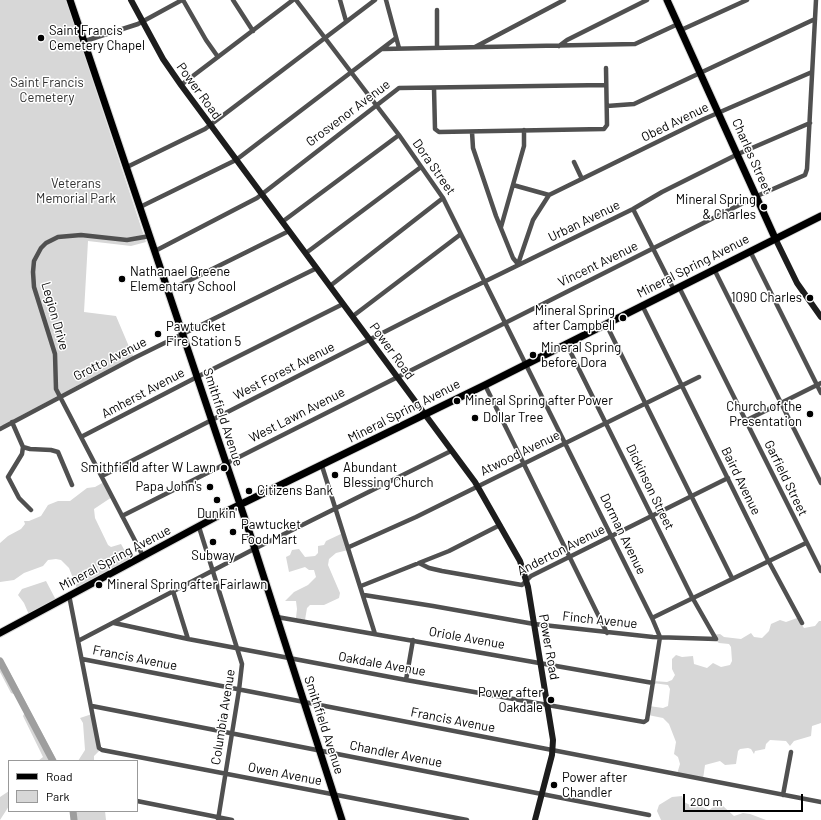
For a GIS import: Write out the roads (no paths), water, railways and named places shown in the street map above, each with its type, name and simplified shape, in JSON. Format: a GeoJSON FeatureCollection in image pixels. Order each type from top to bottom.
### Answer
{"type":"FeatureCollection","features":[{"type":"Feature","properties":{"kind":"main road","name":"Smithfield Avenue"},"geometry":{"type":"LineString","coordinates":[[70,0],[212,419],[342,820]]}},
{"type":"Feature","properties":{"kind":"main road","name":"Power Road"},"geometry":{"type":"LineString","coordinates":[[131,0],[167,65],[181,85],[478,486],[520,561],[527,580],[548,705],[553,750],[535,820]]}},
{"type":"Feature","properties":{"kind":"main road","name":"Charles Street"},"geometry":{"type":"LineString","coordinates":[[667,0],[775,238],[797,283],[820,315]]}},
{"type":"Feature","properties":{"kind":"main road","name":"Mineral Spring Avenue"},"geometry":{"type":"LineString","coordinates":[[0,633],[240,505],[322,466],[821,216]]}},
{"type":"Feature","properties":{"kind":"street"},"geometry":{"type":"LineString","coordinates":[[85,41],[143,22],[183,0],[206,40],[218,57]]}},
{"type":"Feature","properties":{"kind":"street"},"geometry":{"type":"LineString","coordinates":[[233,0],[253,31]]}},
{"type":"Feature","properties":{"kind":"street"},"geometry":{"type":"LineString","coordinates":[[181,85],[293,0]]}},
{"type":"Feature","properties":{"kind":"street","name":"Dora Street"},"geometry":{"type":"LineString","coordinates":[[296,0],[399,135],[444,198],[526,364]]}},
{"type":"Feature","properties":{"kind":"street"},"geometry":{"type":"LineString","coordinates":[[340,0],[346,21]]}},
{"type":"Feature","properties":{"kind":"street"},"geometry":{"type":"LineString","coordinates":[[127,167],[199,133],[375,0]]}},
{"type":"Feature","properties":{"kind":"street"},"geometry":{"type":"LineString","coordinates":[[386,0],[399,48]]}},
{"type":"Feature","properties":{"kind":"street"},"geometry":{"type":"LineString","coordinates":[[474,47],[564,0]]}},
{"type":"Feature","properties":{"kind":"street"},"geometry":{"type":"LineString","coordinates":[[559,46],[567,40],[647,0]]}},
{"type":"Feature","properties":{"kind":"street"},"geometry":{"type":"LineString","coordinates":[[382,49],[635,44],[747,0]]}},
{"type":"Feature","properties":{"kind":"street"},"geometry":{"type":"LineString","coordinates":[[810,123],[816,0]]}},
{"type":"Feature","properties":{"kind":"street"},"geometry":{"type":"LineString","coordinates":[[437,10],[437,47]]}},
{"type":"Feature","properties":{"kind":"street"},"geometry":{"type":"LineString","coordinates":[[607,106],[634,104],[815,19]]}},
{"type":"Feature","properties":{"kind":"street"},"geometry":{"type":"LineString","coordinates":[[140,207],[236,160],[396,38]]}},
{"type":"Feature","properties":{"kind":"street"},"geometry":{"type":"LineString","coordinates":[[434,88],[436,131],[472,132],[606,128],[606,68]]}},
{"type":"Feature","properties":{"kind":"street","name":"Obed Avenue"},"geometry":{"type":"LineString","coordinates":[[549,195],[719,113],[812,72]]}},
{"type":"Feature","properties":{"kind":"street","name":"Grosvenor Avenue"},"geometry":{"type":"LineString","coordinates":[[155,250],[244,206],[399,88],[606,85]]}},
{"type":"Feature","properties":{"kind":"street","name":"Urban Avenue"},"geometry":{"type":"LineString","coordinates":[[369,340],[518,264],[632,210],[662,192],[738,154],[810,123]]}},
{"type":"Feature","properties":{"kind":"street","name":"Vincent Avenue"},"geometry":{"type":"LineString","coordinates":[[397,377],[757,196],[802,176],[807,170],[810,123]]}},
{"type":"Feature","properties":{"kind":"street"},"geometry":{"type":"LineString","coordinates":[[501,227],[524,146],[524,130]]}},
{"type":"Feature","properties":{"kind":"street"},"geometry":{"type":"LineString","coordinates":[[472,132],[474,148],[501,227],[513,258],[518,264]]}},
{"type":"Feature","properties":{"kind":"street"},"geometry":{"type":"LineString","coordinates":[[282,222],[399,135]]}},
{"type":"Feature","properties":{"kind":"street"},"geometry":{"type":"LineString","coordinates":[[574,162],[582,179]]}},
{"type":"Feature","properties":{"kind":"street"},"geometry":{"type":"LineString","coordinates":[[306,253],[421,167]]}},
{"type":"Feature","properties":{"kind":"street"},"geometry":{"type":"LineString","coordinates":[[513,185],[549,195],[534,220],[518,264]]}},
{"type":"Feature","properties":{"kind":"street"},"geometry":{"type":"LineString","coordinates":[[330,286],[444,198]]}},
{"type":"Feature","properties":{"kind":"street","name":"Garfield Street"},"geometry":{"type":"LineString","coordinates":[[632,210],[652,249],[677,289],[821,571]]}},
{"type":"Feature","properties":{"kind":"street"},"geometry":{"type":"LineString","coordinates":[[168,291],[289,231]]}},
{"type":"Feature","properties":{"kind":"street"},"geometry":{"type":"LineString","coordinates":[[352,316],[461,234]]}},
{"type":"Feature","properties":{"kind":"street","name":"Legion Drive"},"geometry":{"type":"LineString","coordinates":[[143,556],[60,398],[56,385],[56,360],[33,280],[33,264],[37,254],[46,242],[58,238],[86,236],[127,240],[150,236]]}},
{"type":"Feature","properties":{"kind":"street"},"geometry":{"type":"LineString","coordinates":[[750,251],[819,384],[821,393]]}},
{"type":"Feature","properties":{"kind":"street","name":"Grotto Avenue"},"geometry":{"type":"LineString","coordinates":[[0,429],[183,334],[317,268]]}},
{"type":"Feature","properties":{"kind":"street"},"geometry":{"type":"LineString","coordinates":[[714,269],[821,483]]}},
{"type":"Feature","properties":{"kind":"street","name":"Amherst Avenue"},"geometry":{"type":"LineString","coordinates":[[81,437],[344,304]]}},
{"type":"Feature","properties":{"kind":"street","name":"Baird Avenue"},"geometry":{"type":"LineString","coordinates":[[642,305],[768,560],[802,623]]}},
{"type":"Feature","properties":{"kind":"street"},"geometry":{"type":"LineString","coordinates":[[606,324],[732,578]]}},
{"type":"Feature","properties":{"kind":"street","name":"West Forest Avenue"},"geometry":{"type":"LineString","coordinates":[[102,476],[369,340]]}},
{"type":"Feature","properties":{"kind":"street","name":"Dickinson Street"},"geometry":{"type":"LineString","coordinates":[[566,343],[692,597],[716,639]]}},
{"type":"Feature","properties":{"kind":"street","name":"Dorman Avenue"},"geometry":{"type":"LineString","coordinates":[[526,364],[612,536],[660,637]]}},
{"type":"Feature","properties":{"kind":"street","name":"West Lawn Avenue"},"geometry":{"type":"LineString","coordinates":[[122,516],[397,377]]}},
{"type":"Feature","properties":{"kind":"street","name":"Atwood Avenue"},"geometry":{"type":"LineString","coordinates":[[348,547],[416,517],[645,402],[699,377]]}},
{"type":"Feature","properties":{"kind":"street"},"geometry":{"type":"LineString","coordinates":[[485,384],[607,632]]}},
{"type":"Feature","properties":{"kind":"street"},"geometry":{"type":"LineString","coordinates":[[745,420],[819,384]]}},
{"type":"Feature","properties":{"kind":"street"},"geometry":{"type":"LineString","coordinates":[[12,422],[23,447],[22,454],[8,477],[19,498],[30,510]]}},
{"type":"Feature","properties":{"kind":"street"},"geometry":{"type":"LineString","coordinates":[[23,447],[58,452],[72,485]]}},
{"type":"Feature","properties":{"kind":"street"},"geometry":{"type":"LineString","coordinates":[[78,641],[254,549],[452,451]]}},
{"type":"Feature","properties":{"kind":"street"},"geometry":{"type":"LineString","coordinates":[[322,466],[364,595],[375,634]]}},
{"type":"Feature","properties":{"kind":"street","name":"Anderton Avenue"},"geometry":{"type":"LineString","coordinates":[[419,563],[429,568],[442,571],[522,585],[531,576],[728,478]]}},
{"type":"Feature","properties":{"kind":"street"},"geometry":{"type":"LineString","coordinates":[[361,586],[449,551],[500,525]]}},
{"type":"Feature","properties":{"kind":"street","name":"Columbia Avenue"},"geometry":{"type":"LineString","coordinates":[[199,527],[238,649],[242,670],[219,819]]}},
{"type":"Feature","properties":{"kind":"street"},"geometry":{"type":"LineString","coordinates":[[652,618],[692,597],[806,543]]}},
{"type":"Feature","properties":{"kind":"street"},"geometry":{"type":"LineString","coordinates":[[173,591],[188,639]]}},
{"type":"Feature","properties":{"kind":"street"},"geometry":{"type":"LineString","coordinates":[[70,595],[92,706]]}},
{"type":"Feature","properties":{"kind":"street","name":"Finch Avenue"},"geometry":{"type":"LineString","coordinates":[[364,595],[419,603],[534,624],[660,637],[716,639]]}},
{"type":"Feature","properties":{"kind":"street","name":"Oriole Avenue"},"geometry":{"type":"LineString","coordinates":[[277,616],[653,683]]}},
{"type":"Feature","properties":{"kind":"street","name":"Oakdale Avenue"},"geometry":{"type":"LineString","coordinates":[[114,623],[122,626],[238,649],[646,722],[653,683]]}},
{"type":"Feature","properties":{"kind":"street"},"geometry":{"type":"LineString","coordinates":[[653,683],[660,637]]}},
{"type":"Feature","properties":{"kind":"street"},"geometry":{"type":"LineString","coordinates":[[406,680],[413,640]]}},
{"type":"Feature","properties":{"kind":"street","name":"Francis Avenue"},"geometry":{"type":"LineString","coordinates":[[82,659],[821,802]]}},
{"type":"Feature","properties":{"kind":"street","name":"Chandler Avenue"},"geometry":{"type":"LineString","coordinates":[[92,706],[649,815]]}},
{"type":"Feature","properties":{"kind":"street","name":"Owen Avenue"},"geometry":{"type":"LineString","coordinates":[[92,706],[99,748],[102,750],[467,820]]}},
{"type":"Feature","properties":{"kind":"street"},"geometry":{"type":"LineString","coordinates":[[783,795],[791,752]]}},
{"type":"Feature","properties":{"kind":"street"},"geometry":{"type":"LineString","coordinates":[[138,801],[219,819],[232,820]]}},
{"type":"Feature","properties":{"kind":"waterway"},"geometry":{"type":"LineString","coordinates":[[0,661],[52,760]]}},
{"type":"Feature","properties":{"kind":"waterway"},"geometry":{"type":"LineString","coordinates":[[73,812],[74,820]]}},
{"type":"Feature","properties":{"kind":"place","name":"Saint Francis Cemetery Chapel"},"geometry":{"type":"Point","coordinates":[41,38]}},
{"type":"Feature","properties":{"kind":"place","name":"Mineral Spring & Charles"},"geometry":{"type":"Point","coordinates":[764,207]}},
{"type":"Feature","properties":{"kind":"place","name":"Nathanael Greene Elementary School"},"geometry":{"type":"Point","coordinates":[122,279]}},
{"type":"Feature","properties":{"kind":"place","name":"1090 Charles"},"geometry":{"type":"Point","coordinates":[810,298]}},
{"type":"Feature","properties":{"kind":"place","name":"Mineral Spring after Campbell"},"geometry":{"type":"Point","coordinates":[623,318]}},
{"type":"Feature","properties":{"kind":"place","name":"Pawtucket Fire Station 5"},"geometry":{"type":"Point","coordinates":[158,334]}},
{"type":"Feature","properties":{"kind":"place","name":"Mineral Spring before Dora"},"geometry":{"type":"Point","coordinates":[533,355]}},
{"type":"Feature","properties":{"kind":"place","name":"Mineral Spring after Power"},"geometry":{"type":"Point","coordinates":[457,401]}},
{"type":"Feature","properties":{"kind":"place","name":"Church of the Presentation"},"geometry":{"type":"Point","coordinates":[810,414]}},
{"type":"Feature","properties":{"kind":"place","name":"Dollar Tree"},"geometry":{"type":"Point","coordinates":[475,418]}},
{"type":"Feature","properties":{"kind":"place","name":"Smithfield after W Lawn"},"geometry":{"type":"Point","coordinates":[224,468]}},
{"type":"Feature","properties":{"kind":"place","name":"Abundant Blessing Church"},"geometry":{"type":"Point","coordinates":[335,475]}},
{"type":"Feature","properties":{"kind":"place","name":"Papa John's"},"geometry":{"type":"Point","coordinates":[210,487]}},
{"type":"Feature","properties":{"kind":"place","name":"Citizens Bank"},"geometry":{"type":"Point","coordinates":[249,491]}},
{"type":"Feature","properties":{"kind":"place","name":"Dunkin'"},"geometry":{"type":"Point","coordinates":[217,500]}},
{"type":"Feature","properties":{"kind":"place","name":"Pawtucket Food Mart"},"geometry":{"type":"Point","coordinates":[233,532]}},
{"type":"Feature","properties":{"kind":"place","name":"Subway"},"geometry":{"type":"Point","coordinates":[213,542]}},
{"type":"Feature","properties":{"kind":"place","name":"Mineral Spring after Fairlawn"},"geometry":{"type":"Point","coordinates":[99,585]}},
{"type":"Feature","properties":{"kind":"place","name":"Power after Oakdale"},"geometry":{"type":"Point","coordinates":[551,700]}},
{"type":"Feature","properties":{"kind":"place","name":"Power after Chandler"},"geometry":{"type":"Point","coordinates":[554,785]}},
{"type":"Feature","properties":{"kind":"park label","name":"Saint Francis Cemetery"},"geometry":{"type":"Point","coordinates":[47,90]}},
{"type":"Feature","properties":{"kind":"park label","name":"Veterans Memorial Park"},"geometry":{"type":"Point","coordinates":[76,192]}}]}
